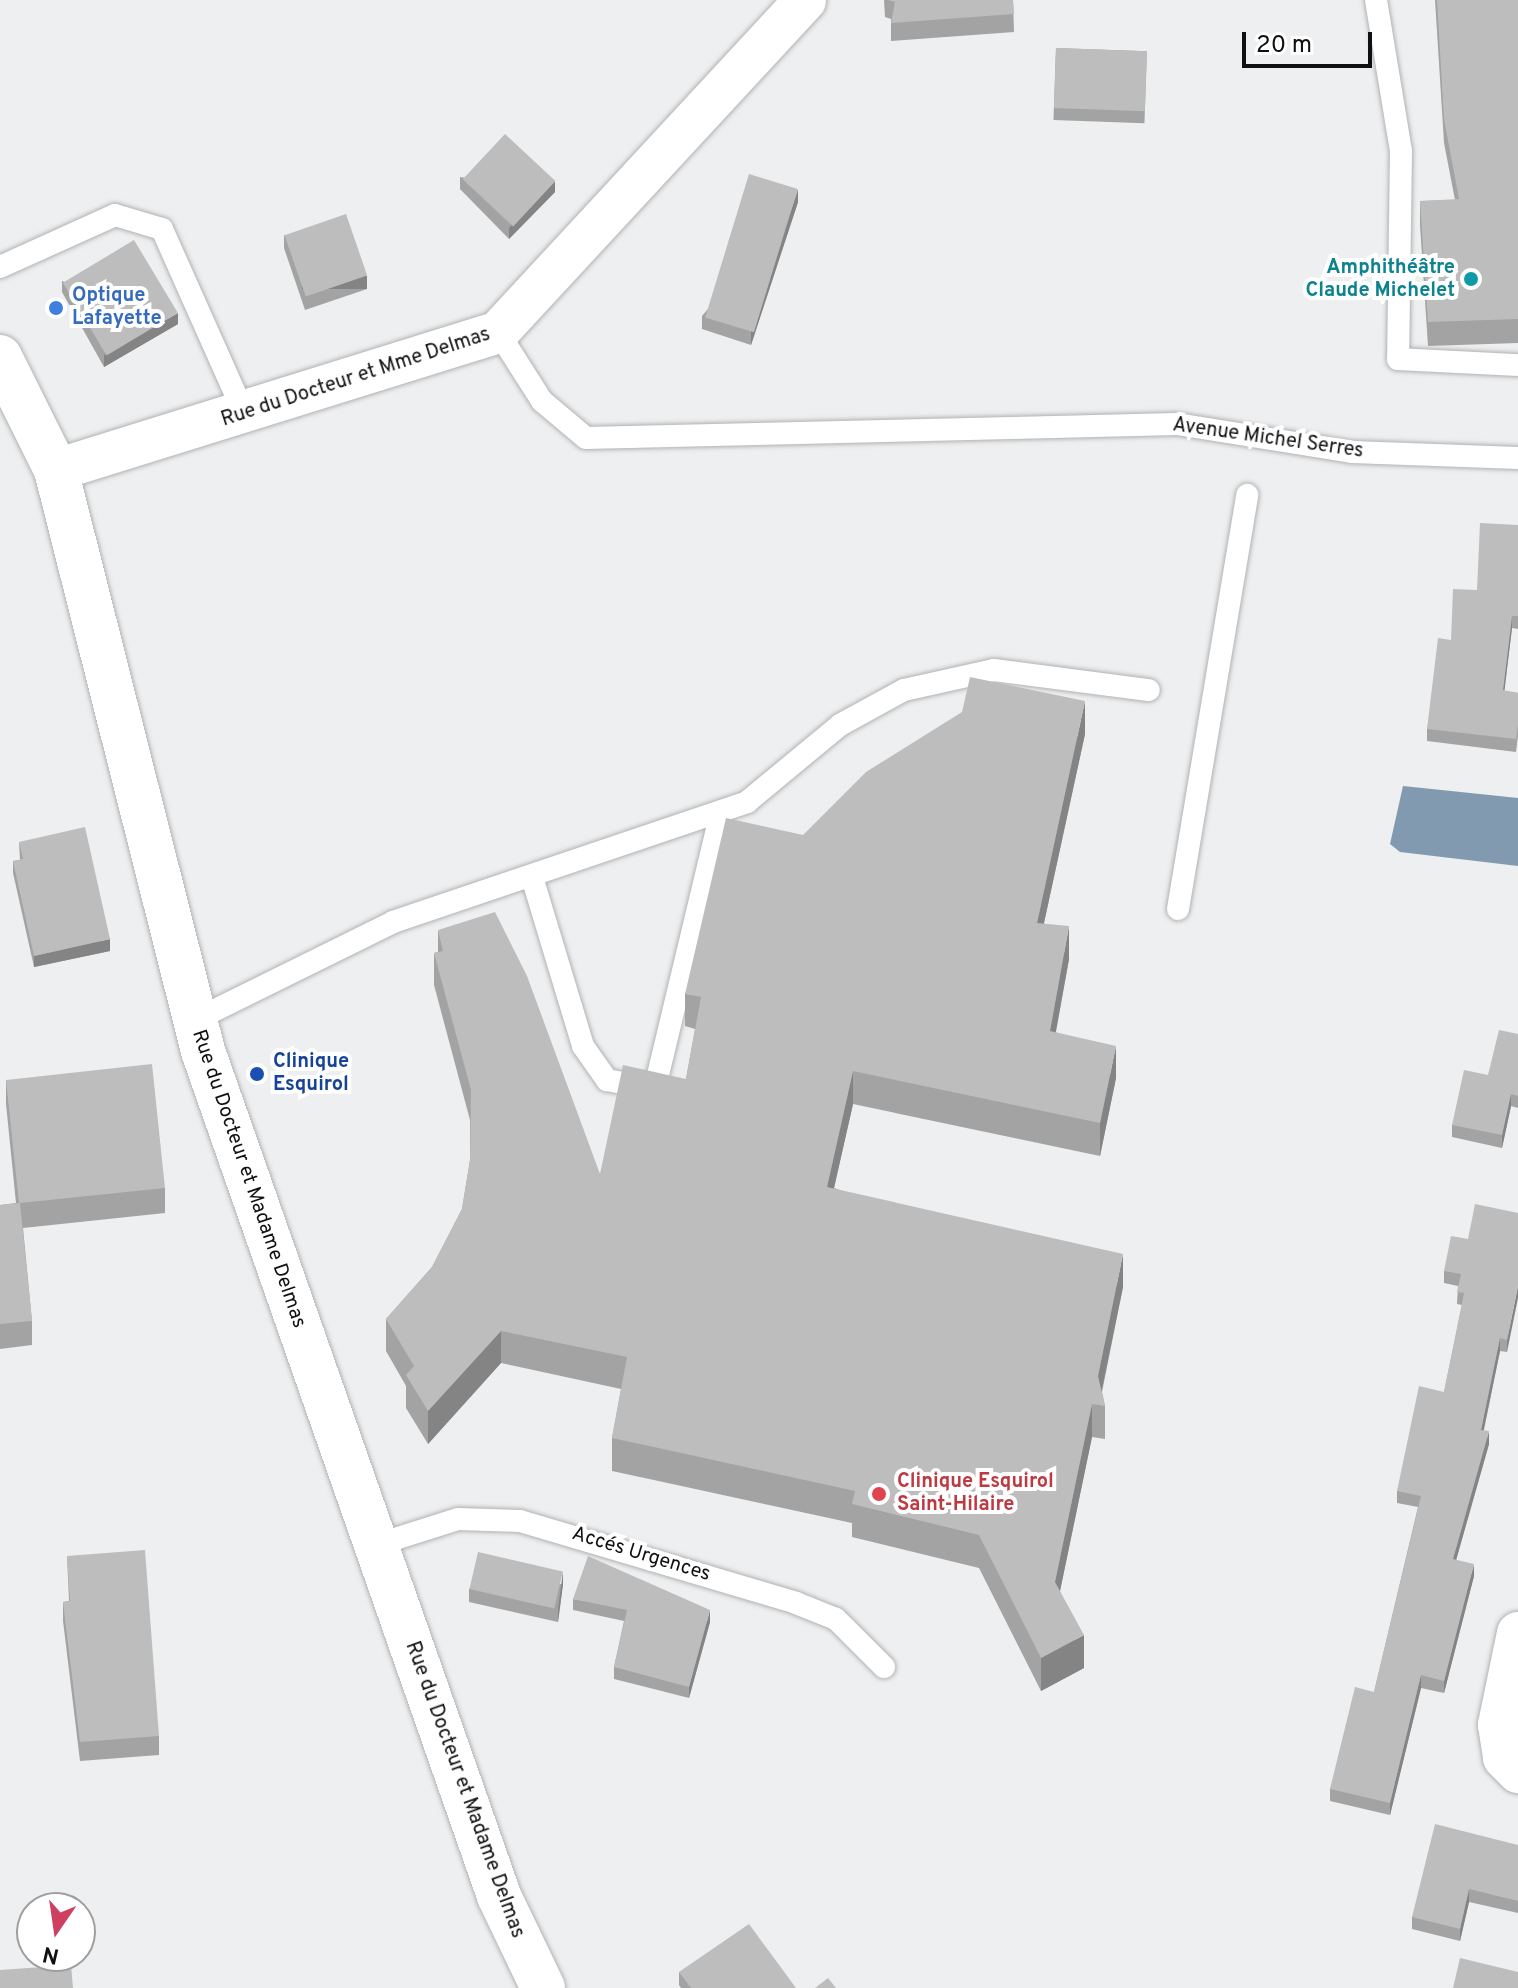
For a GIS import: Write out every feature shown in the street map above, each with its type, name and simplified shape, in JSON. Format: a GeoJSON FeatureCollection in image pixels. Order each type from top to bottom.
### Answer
{"type":"FeatureCollection","features":[{"type":"Feature","properties":{"kind":"street","name":"Rue du Docteur et Mme Delmas"},"geometry":{"type":"LineString","coordinates":[[56,470],[245,415],[498,332],[805,0]]}},
{"type":"Feature","properties":{"kind":"street","name":"Rue du Docteur et Madame Delmas"},"geometry":{"type":"LineString","coordinates":[[0,357],[56,470],[193,1021],[499,1896],[543,1988]]}},
{"type":"Feature","properties":{"kind":"street"},"geometry":{"type":"LineString","coordinates":[[1518,1633],[1499,1725],[1504,1758],[1518,1772]]}},
{"type":"Feature","properties":{"kind":"lane"},"geometry":{"type":"LineString","coordinates":[[1376,0],[1401,151],[1398,359],[1518,365]]}},
{"type":"Feature","properties":{"kind":"lane"},"geometry":{"type":"LineString","coordinates":[[0,267],[115,215],[162,229],[245,415]]}},
{"type":"Feature","properties":{"kind":"lane","name":"Avenue Michel Serres"},"geometry":{"type":"LineString","coordinates":[[498,332],[542,401],[586,438],[1177,424],[1352,452],[1518,458]]}},
{"type":"Feature","properties":{"kind":"lane"},"geometry":{"type":"LineString","coordinates":[[1178,909],[1247,495]]}},
{"type":"Feature","properties":{"kind":"lane"},"geometry":{"type":"LineString","coordinates":[[193,1021],[393,922],[747,802],[840,725],[933,681],[994,670],[1149,690]]}},
{"type":"Feature","properties":{"kind":"lane"},"geometry":{"type":"LineString","coordinates":[[532,877],[583,1046],[607,1080],[642,1087],[657,1079],[721,812]]}},
{"type":"Feature","properties":{"kind":"lane","name":"Accés Urgences"},"geometry":{"type":"LineString","coordinates":[[376,1545],[458,1519],[520,1521],[796,1603],[836,1619],[884,1667]]}},
{"type":"Feature","properties":{"kind":"water"},"geometry":{"type":"Polygon","coordinates":[[[1403,786],[1518,798],[1518,866],[1400,852],[1390,844],[1403,786]]]}},
{"type":"Feature","properties":{"kind":"building"},"geometry":{"type":"Polygon","coordinates":[[[888,0],[1013,0],[1014,14],[891,23],[895,2],[888,0]]]}},
{"type":"Feature","properties":{"kind":"building"},"geometry":{"type":"Polygon","coordinates":[[[1437,0],[1518,0],[1518,319],[1428,322],[1420,201],[1459,199],[1444,119],[1437,0]]]}},
{"type":"Feature","properties":{"kind":"building"},"geometry":{"type":"Polygon","coordinates":[[[1056,48],[1147,51],[1145,111],[1054,108],[1056,48]]]}},
{"type":"Feature","properties":{"kind":"building"},"geometry":{"type":"Polygon","coordinates":[[[505,134],[555,181],[513,226],[463,179],[505,134]]]}},
{"type":"Feature","properties":{"kind":"building"},"geometry":{"type":"Polygon","coordinates":[[[749,174],[798,189],[754,332],[705,317],[749,174]]]}},
{"type":"Feature","properties":{"kind":"building"},"geometry":{"type":"Polygon","coordinates":[[[346,214],[367,275],[306,297],[285,235],[346,214]]]}},
{"type":"Feature","properties":{"kind":"building"},"geometry":{"type":"Polygon","coordinates":[[[134,240],[178,313],[107,356],[63,283],[134,240]]]}},
{"type":"Feature","properties":{"kind":"building"},"geometry":{"type":"Polygon","coordinates":[[[1480,523],[1518,525],[1518,616],[1512,616],[1503,690],[1518,693],[1516,739],[1427,729],[1438,638],[1451,640],[1453,589],[1477,590],[1480,523]]]}},
{"type":"Feature","properties":{"kind":"building"},"geometry":{"type":"Polygon","coordinates":[[[970,677],[1085,701],[1037,923],[1069,926],[1050,1031],[1116,1046],[1100,1123],[853,1071],[827,1187],[1123,1254],[1098,1376],[1105,1406],[1092,1404],[1055,1582],[1084,1635],[1041,1658],[979,1535],[852,1504],[855,1491],[612,1438],[627,1357],[501,1331],[428,1411],[406,1375],[414,1366],[386,1319],[432,1267],[462,1209],[470,1160],[471,1090],[434,953],[443,951],[438,930],[495,912],[527,976],[600,1174],[623,1065],[686,1079],[701,997],[685,994],[726,818],[803,835],[866,772],[962,712],[970,677]]]}},
{"type":"Feature","properties":{"kind":"building"},"geometry":{"type":"Polygon","coordinates":[[[85,827],[110,939],[34,956],[13,861],[23,859],[19,842],[85,827]]]}},
{"type":"Feature","properties":{"kind":"building"},"geometry":{"type":"Polygon","coordinates":[[[1499,1030],[1518,1034],[1518,1096],[1511,1094],[1502,1135],[1452,1125],[1464,1070],[1488,1075],[1499,1030]]]}},
{"type":"Feature","properties":{"kind":"building"},"geometry":{"type":"Polygon","coordinates":[[[152,1064],[165,1188],[20,1203],[32,1321],[0,1324],[0,1205],[19,1203],[6,1080],[152,1064]]]}},
{"type":"Feature","properties":{"kind":"building"},"geometry":{"type":"Polygon","coordinates":[[[1475,1204],[1518,1213],[1518,1286],[1507,1340],[1500,1338],[1481,1430],[1489,1431],[1453,1559],[1474,1564],[1444,1681],[1421,1675],[1390,1803],[1330,1789],[1355,1687],[1374,1692],[1421,1496],[1397,1491],[1419,1386],[1444,1392],[1464,1293],[1457,1292],[1461,1274],[1444,1271],[1451,1236],[1468,1239],[1475,1204]]]}},
{"type":"Feature","properties":{"kind":"building"},"geometry":{"type":"Polygon","coordinates":[[[145,1550],[159,1736],[80,1742],[63,1602],[70,1601],[67,1556],[145,1550]]]}},
{"type":"Feature","properties":{"kind":"building"},"geometry":{"type":"Polygon","coordinates":[[[478,1552],[563,1572],[554,1609],[469,1589],[478,1552]]]}},
{"type":"Feature","properties":{"kind":"building"},"geometry":{"type":"Polygon","coordinates":[[[588,1556],[710,1610],[689,1687],[614,1667],[627,1610],[573,1599],[588,1556]]]}},
{"type":"Feature","properties":{"kind":"building"},"geometry":{"type":"Polygon","coordinates":[[[1435,1824],[1518,1845],[1518,1901],[1469,1889],[1460,1929],[1412,1917],[1435,1824]]]}},
{"type":"Feature","properties":{"kind":"building"},"geometry":{"type":"Polygon","coordinates":[[[749,1924],[796,1988],[691,1988],[679,1972],[749,1924]]]}},
{"type":"Feature","properties":{"kind":"building"},"geometry":{"type":"Polygon","coordinates":[[[1460,1958],[1518,1972],[1518,1988],[1453,1988],[1460,1958]]]}},
{"type":"Feature","properties":{"kind":"building"},"geometry":{"type":"Polygon","coordinates":[[[0,1970],[72,1972],[73,1988],[0,1988],[0,1970]]]}},
{"type":"Feature","properties":{"kind":"building"},"geometry":{"type":"Polygon","coordinates":[[[828,1978],[836,1988],[815,1988],[828,1978]]]}},
{"type":"Feature","properties":{"kind":"place","name":"Amphithéâtre Claude Michelet"},"geometry":{"type":"Point","coordinates":[1471,279]}},
{"type":"Feature","properties":{"kind":"place","name":"Optique Lafayette"},"geometry":{"type":"Point","coordinates":[56,308]}},
{"type":"Feature","properties":{"kind":"place","name":"Clinique Esquirol"},"geometry":{"type":"Point","coordinates":[257,1074]}},
{"type":"Feature","properties":{"kind":"place","name":"Clinique Esquirol Saint-Hilaire"},"geometry":{"type":"Point","coordinates":[879,1494]}}]}
